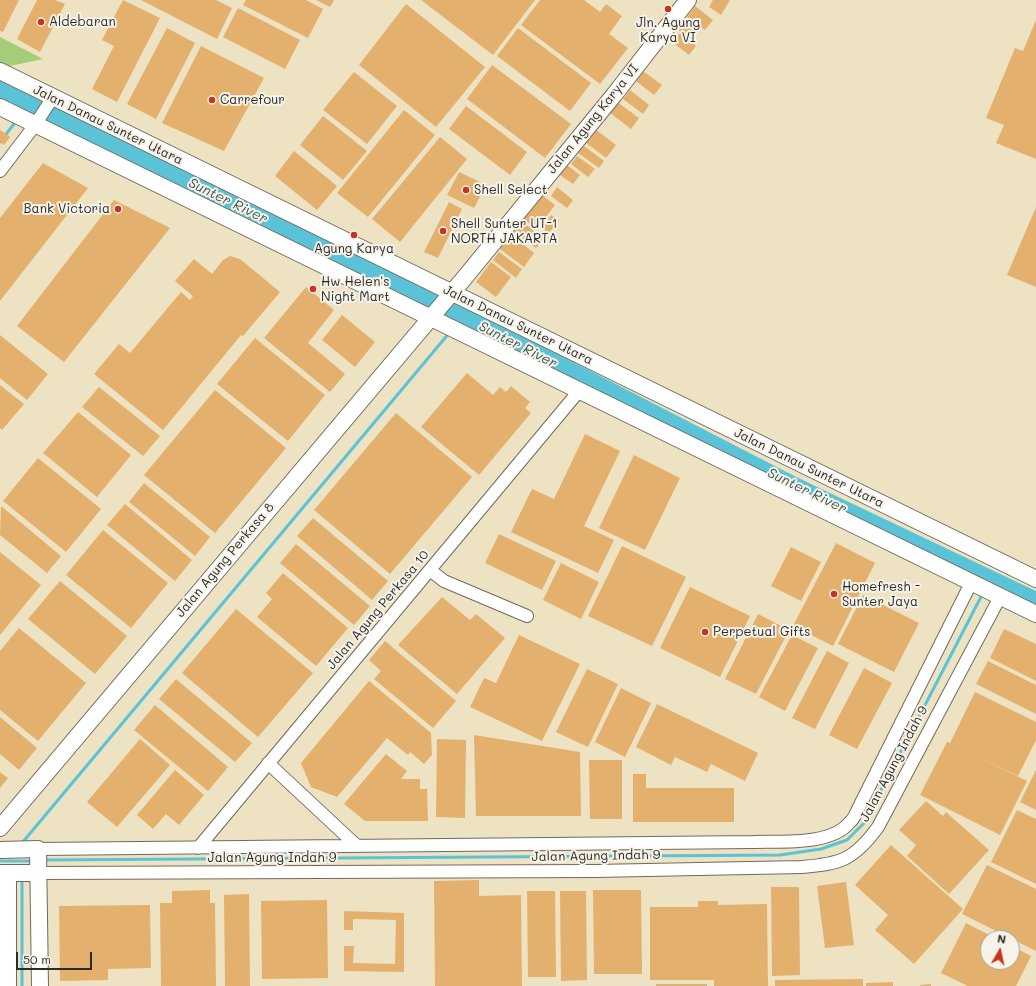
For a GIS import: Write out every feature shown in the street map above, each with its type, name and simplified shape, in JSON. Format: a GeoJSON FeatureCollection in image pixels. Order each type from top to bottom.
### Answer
{"type":"FeatureCollection","features":[{"type":"Feature","properties":{"kind":"main road","name":"Jalan Agung Karya VI"},"geometry":{"type":"LineString","coordinates":[[449,295],[609,101],[688,0]]}},
{"type":"Feature","properties":{"kind":"main road","name":"Jalan Danau Sunter Utara"},"geometry":{"type":"LineString","coordinates":[[0,71],[51,100],[449,295],[1036,579]]}},
{"type":"Feature","properties":{"kind":"main road"},"geometry":{"type":"LineString","coordinates":[[17,116],[433,317],[458,332],[719,461],[1036,614]]}},
{"type":"Feature","properties":{"kind":"main road","name":"Jalan Agung Perkasa 8"},"geometry":{"type":"LineString","coordinates":[[0,828],[433,317],[449,295]]}},
{"type":"Feature","properties":{"kind":"main road"},"geometry":{"type":"LineString","coordinates":[[11,850],[37,864]]}},
{"type":"Feature","properties":{"kind":"main road"},"geometry":{"type":"LineString","coordinates":[[8,986],[7,873],[37,864]]}},
{"type":"Feature","properties":{"kind":"main road"},"geometry":{"type":"LineString","coordinates":[[37,864],[40,986]]}},
{"type":"Feature","properties":{"kind":"street"},"geometry":{"type":"LineString","coordinates":[[0,171],[17,116],[51,100]]}},
{"type":"Feature","properties":{"kind":"street","name":"Jalan Agung Perkasa 10"},"geometry":{"type":"LineString","coordinates":[[198,848],[579,391]]}},
{"type":"Feature","properties":{"kind":"street"},"geometry":{"type":"LineString","coordinates":[[430,570],[444,581],[527,616]]}},
{"type":"Feature","properties":{"kind":"street","name":"Jalan Agung Indah 9"},"geometry":{"type":"LineString","coordinates":[[37,864],[198,848],[753,842],[820,839],[837,833],[850,823],[985,589]]}},
{"type":"Feature","properties":{"kind":"street","name":"Jalan Agung Indah 9"},"geometry":{"type":"LineString","coordinates":[[37,864],[595,871],[802,867],[829,865],[860,850],[878,827],[985,589]]}},
{"type":"Feature","properties":{"kind":"street"},"geometry":{"type":"LineString","coordinates":[[268,763],[357,846]]}},
{"type":"Feature","properties":{"kind":"green space"},"geometry":{"type":"Polygon","coordinates":[[[0,37],[43,59],[5,67],[0,64],[0,37]]]}},
{"type":"Feature","properties":{"kind":"green space"},"geometry":{"type":"Polygon","coordinates":[[[0,72],[38,91],[32,102],[0,86],[0,72]]]}},
{"type":"Feature","properties":{"kind":"building"},"geometry":{"type":"Polygon","coordinates":[[[0,0],[19,0],[3,32],[0,31],[0,0]]]}},
{"type":"Feature","properties":{"kind":"building","name":"Aldebaran"},"geometry":{"type":"Polygon","coordinates":[[[37,0],[55,0],[65,4],[40,52],[17,39],[37,0]]]}},
{"type":"Feature","properties":{"kind":"building"},"geometry":{"type":"Polygon","coordinates":[[[123,0],[160,18],[117,102],[92,89],[114,46],[102,40],[123,0]]]}},
{"type":"Feature","properties":{"kind":"building"},"geometry":{"type":"Polygon","coordinates":[[[141,0],[216,0],[232,8],[217,39],[141,0]]]}},
{"type":"Feature","properties":{"kind":"building"},"geometry":{"type":"Polygon","coordinates":[[[246,0],[306,0],[323,9],[308,38],[243,5],[246,0]]]}},
{"type":"Feature","properties":{"kind":"building"},"geometry":{"type":"Polygon","coordinates":[[[316,0],[334,0],[330,7],[316,0]]]}},
{"type":"Feature","properties":{"kind":"building"},"geometry":{"type":"Polygon","coordinates":[[[421,0],[535,0],[493,55],[421,0]]]}},
{"type":"Feature","properties":{"kind":"building"},"geometry":{"type":"Polygon","coordinates":[[[540,0],[584,0],[600,12],[606,4],[622,16],[609,34],[628,48],[600,84],[521,25],[540,0]]]}},
{"type":"Feature","properties":{"kind":"building"},"geometry":{"type":"Polygon","coordinates":[[[713,0],[730,0],[721,15],[709,7],[713,0]]]}},
{"type":"Feature","properties":{"kind":"building"},"geometry":{"type":"Polygon","coordinates":[[[406,4],[485,67],[436,127],[359,65],[406,4]]]}},
{"type":"Feature","properties":{"kind":"building"},"geometry":{"type":"Polygon","coordinates":[[[695,6],[713,20],[705,30],[687,17],[695,6]]]}},
{"type":"Feature","properties":{"kind":"building"},"geometry":{"type":"Polygon","coordinates":[[[238,8],[300,40],[285,69],[223,37],[238,8]]]}},
{"type":"Feature","properties":{"kind":"building"},"geometry":{"type":"Polygon","coordinates":[[[1036,20],[1036,159],[996,143],[1004,125],[986,118],[1015,48],[1023,51],[1036,20]]]}},
{"type":"Feature","properties":{"kind":"building"},"geometry":{"type":"Polygon","coordinates":[[[685,22],[697,30],[690,39],[679,30],[685,22]]]}},
{"type":"Feature","properties":{"kind":"building"},"geometry":{"type":"Polygon","coordinates":[[[167,28],[195,43],[156,119],[127,104],[167,28]]]}},
{"type":"Feature","properties":{"kind":"building"},"geometry":{"type":"Polygon","coordinates":[[[518,28],[591,83],[570,111],[497,56],[518,28]]]}},
{"type":"Feature","properties":{"kind":"building"},"geometry":{"type":"Polygon","coordinates":[[[680,33],[696,46],[689,55],[672,42],[680,33]]]}},
{"type":"Feature","properties":{"kind":"building","name":"Carrefour"},"geometry":{"type":"Polygon","coordinates":[[[201,46],[264,78],[224,151],[162,123],[201,46]]]}},
{"type":"Feature","properties":{"kind":"building"},"geometry":{"type":"Polygon","coordinates":[[[492,65],[571,124],[545,158],[467,99],[492,65]]]}},
{"type":"Feature","properties":{"kind":"building"},"geometry":{"type":"Polygon","coordinates":[[[643,71],[662,85],[654,95],[636,81],[643,71]]]}},
{"type":"Feature","properties":{"kind":"building"},"geometry":{"type":"Polygon","coordinates":[[[354,72],[397,106],[367,144],[323,110],[354,72]]]}},
{"type":"Feature","properties":{"kind":"building"},"geometry":{"type":"Polygon","coordinates":[[[630,90],[649,105],[643,114],[623,99],[630,90]]]}},
{"type":"Feature","properties":{"kind":"building"},"geometry":{"type":"Polygon","coordinates":[[[617,102],[639,118],[631,129],[609,112],[617,102]]]}},
{"type":"Feature","properties":{"kind":"building"},"geometry":{"type":"Polygon","coordinates":[[[466,106],[527,152],[510,175],[449,129],[466,106]]]}},
{"type":"Feature","properties":{"kind":"building"},"geometry":{"type":"Polygon","coordinates":[[[404,110],[435,135],[368,217],[337,193],[404,110]]]}},
{"type":"Feature","properties":{"kind":"building"},"geometry":{"type":"Polygon","coordinates":[[[323,116],[367,151],[343,180],[300,145],[323,116]]]}},
{"type":"Feature","properties":{"kind":"building"},"geometry":{"type":"Polygon","coordinates":[[[595,129],[616,145],[606,158],[585,142],[595,129]]]}},
{"type":"Feature","properties":{"kind":"building"},"geometry":{"type":"Polygon","coordinates":[[[0,130],[10,137],[4,145],[0,142],[0,130]]]}},
{"type":"Feature","properties":{"kind":"building"},"geometry":{"type":"Polygon","coordinates":[[[440,137],[467,159],[400,242],[372,219],[440,137]]]}},
{"type":"Feature","properties":{"kind":"building"},"geometry":{"type":"Polygon","coordinates":[[[584,146],[604,161],[599,168],[578,153],[584,146]]]}},
{"type":"Feature","properties":{"kind":"building"},"geometry":{"type":"Polygon","coordinates":[[[294,151],[337,186],[317,210],[275,176],[294,151]]]}},
{"type":"Feature","properties":{"kind":"building"},"geometry":{"type":"Polygon","coordinates":[[[577,156],[595,169],[588,177],[571,164],[577,156]]]}},
{"type":"Feature","properties":{"kind":"building"},"geometry":{"type":"Polygon","coordinates":[[[43,163],[88,188],[0,301],[0,218],[43,163]]]}},
{"type":"Feature","properties":{"kind":"building"},"geometry":{"type":"Polygon","coordinates":[[[567,165],[580,175],[573,184],[560,175],[567,165]]]}},
{"type":"Feature","properties":{"kind":"building","name":"Shell Select"},"geometry":{"type":"Polygon","coordinates":[[[459,172],[486,185],[474,208],[447,195],[459,172]]]}},
{"type":"Feature","properties":{"kind":"building"},"geometry":{"type":"Polygon","coordinates":[[[557,187],[573,200],[567,208],[551,196],[557,187]]]}},
{"type":"Feature","properties":{"kind":"building"},"geometry":{"type":"Polygon","coordinates":[[[542,195],[555,205],[537,229],[523,219],[542,195]]]}},
{"type":"Feature","properties":{"kind":"building"},"geometry":{"type":"Polygon","coordinates":[[[114,200],[170,228],[64,362],[17,326],[114,200]]]}},
{"type":"Feature","properties":{"kind":"building","name":"Shell Sunter UT-1 NORTH JAKARTA"},"geometry":{"type":"Polygon","coordinates":[[[449,202],[462,209],[438,258],[424,252],[449,202]]]}},
{"type":"Feature","properties":{"kind":"building"},"geometry":{"type":"Polygon","coordinates":[[[1036,207],[1036,287],[1007,275],[1036,207]]]}},
{"type":"Feature","properties":{"kind":"building"},"geometry":{"type":"Polygon","coordinates":[[[551,215],[559,220],[549,233],[542,228],[551,215]]]}},
{"type":"Feature","properties":{"kind":"building"},"geometry":{"type":"Polygon","coordinates":[[[522,222],[544,238],[536,248],[514,232],[522,222]]]}},
{"type":"Feature","properties":{"kind":"building"},"geometry":{"type":"Polygon","coordinates":[[[511,235],[534,253],[524,267],[500,249],[511,235]]]}},
{"type":"Feature","properties":{"kind":"building"},"geometry":{"type":"Polygon","coordinates":[[[499,252],[522,269],[516,278],[493,260],[499,252]]]}},
{"type":"Feature","properties":{"kind":"building"},"geometry":{"type":"Polygon","coordinates":[[[230,256],[240,259],[280,292],[243,336],[241,335],[163,430],[94,374],[119,344],[130,353],[181,292],[190,300],[193,296],[175,281],[194,259],[212,274],[223,260],[230,256]]]}},
{"type":"Feature","properties":{"kind":"building"},"geometry":{"type":"Polygon","coordinates":[[[491,262],[511,277],[496,297],[476,282],[491,262]]]}},
{"type":"Feature","properties":{"kind":"building"},"geometry":{"type":"Polygon","coordinates":[[[306,287],[334,310],[308,343],[345,374],[330,392],[264,338],[306,287]]]}},
{"type":"Feature","properties":{"kind":"building"},"geometry":{"type":"Polygon","coordinates":[[[342,315],[375,342],[355,367],[322,340],[342,315]]]}},
{"type":"Feature","properties":{"kind":"building"},"geometry":{"type":"Polygon","coordinates":[[[0,335],[48,374],[27,400],[0,378],[0,335]]]}},
{"type":"Feature","properties":{"kind":"building"},"geometry":{"type":"Polygon","coordinates":[[[255,338],[325,395],[288,441],[217,384],[255,338]]]}},
{"type":"Feature","properties":{"kind":"building"},"geometry":{"type":"Polygon","coordinates":[[[467,373],[493,395],[500,387],[506,392],[511,386],[530,402],[525,408],[531,413],[479,475],[421,427],[467,373]]]}},
{"type":"Feature","properties":{"kind":"building"},"geometry":{"type":"Polygon","coordinates":[[[0,385],[24,404],[2,430],[0,428],[0,385]]]}},
{"type":"Feature","properties":{"kind":"building"},"geometry":{"type":"Polygon","coordinates":[[[99,387],[160,436],[143,456],[82,407],[99,387]]]}},
{"type":"Feature","properties":{"kind":"building"},"geometry":{"type":"Polygon","coordinates":[[[215,390],[286,448],[215,533],[144,475],[215,390]]]}},
{"type":"Feature","properties":{"kind":"building"},"geometry":{"type":"Polygon","coordinates":[[[78,412],[131,455],[97,497],[43,453],[78,412]]]}},
{"type":"Feature","properties":{"kind":"building"},"geometry":{"type":"Polygon","coordinates":[[[396,413],[472,477],[390,574],[314,510],[396,413]]]}},
{"type":"Feature","properties":{"kind":"building"},"geometry":{"type":"Polygon","coordinates":[[[585,434],[620,451],[584,526],[614,540],[598,573],[511,532],[532,489],[554,499],[585,434]]]}},
{"type":"Feature","properties":{"kind":"building"},"geometry":{"type":"Polygon","coordinates":[[[634,455],[680,478],[645,550],[599,528],[634,455]]]}},
{"type":"Feature","properties":{"kind":"building"},"geometry":{"type":"Polygon","coordinates":[[[38,458],[101,509],[66,552],[3,501],[38,458]]]}},
{"type":"Feature","properties":{"kind":"building"},"geometry":{"type":"Polygon","coordinates":[[[144,483],[210,537],[195,556],[129,502],[144,483]]]}},
{"type":"Feature","properties":{"kind":"building"},"geometry":{"type":"Polygon","coordinates":[[[125,504],[192,560],[175,581],[107,525],[125,504]]]}},
{"type":"Feature","properties":{"kind":"building"},"geometry":{"type":"Polygon","coordinates":[[[1,506],[61,556],[47,573],[0,535],[1,506]]]}},
{"type":"Feature","properties":{"kind":"building"},"geometry":{"type":"Polygon","coordinates":[[[313,518],[388,581],[372,600],[297,536],[313,518]]]}},
{"type":"Feature","properties":{"kind":"building"},"geometry":{"type":"Polygon","coordinates":[[[103,530],[168,583],[131,628],[66,575],[103,530]]]}},
{"type":"Feature","properties":{"kind":"building"},"geometry":{"type":"Polygon","coordinates":[[[499,534],[556,561],[542,590],[485,563],[499,534]]]}},
{"type":"Feature","properties":{"kind":"building","name":"Homefresh - Sunter Jaya"},"geometry":{"type":"Polygon","coordinates":[[[836,543],[875,563],[833,646],[793,626],[836,543]]]}},
{"type":"Feature","properties":{"kind":"building"},"geometry":{"type":"Polygon","coordinates":[[[296,544],[370,606],[354,625],[280,563],[296,544]]]}},
{"type":"Feature","properties":{"kind":"building"},"geometry":{"type":"Polygon","coordinates":[[[622,546],[686,577],[652,646],[588,616],[622,546]]]}},
{"type":"Feature","properties":{"kind":"building"},"geometry":{"type":"Polygon","coordinates":[[[791,547],[821,562],[801,601],[771,586],[791,547]]]}},
{"type":"Feature","properties":{"kind":"building"},"geometry":{"type":"Polygon","coordinates":[[[0,552],[41,585],[0,635],[0,552]]]}},
{"type":"Feature","properties":{"kind":"building"},"geometry":{"type":"Polygon","coordinates":[[[561,563],[599,582],[581,619],[543,600],[561,563]]]}},
{"type":"Feature","properties":{"kind":"building"},"geometry":{"type":"Polygon","coordinates":[[[283,573],[348,628],[316,666],[257,617],[272,599],[266,593],[283,573]]]}},
{"type":"Feature","properties":{"kind":"building"},"geometry":{"type":"Polygon","coordinates":[[[60,581],[127,636],[95,674],[28,619],[60,581]]]}},
{"type":"Feature","properties":{"kind":"building","name":"Perpetual Gifts"},"geometry":{"type":"Polygon","coordinates":[[[690,587],[750,616],[720,677],[660,648],[690,587]]]}},
{"type":"Feature","properties":{"kind":"building"},"geometry":{"type":"Polygon","coordinates":[[[863,595],[919,623],[894,672],[838,644],[863,595]]]}},
{"type":"Feature","properties":{"kind":"building"},"geometry":{"type":"Polygon","coordinates":[[[442,597],[470,620],[476,614],[505,638],[457,694],[398,645],[442,597]]]}},
{"type":"Feature","properties":{"kind":"building"},"geometry":{"type":"Polygon","coordinates":[[[236,609],[313,673],[258,737],[182,673],[236,609]]]}},
{"type":"Feature","properties":{"kind":"building"},"geometry":{"type":"Polygon","coordinates":[[[758,614],[789,630],[756,694],[725,679],[758,614]]]}},
{"type":"Feature","properties":{"kind":"building"},"geometry":{"type":"Polygon","coordinates":[[[19,628],[86,683],[38,741],[0,710],[0,651],[19,628]]]}},
{"type":"Feature","properties":{"kind":"building"},"geometry":{"type":"Polygon","coordinates":[[[1004,629],[1036,644],[1036,681],[990,658],[1004,629]]]}},
{"type":"Feature","properties":{"kind":"building"},"geometry":{"type":"Polygon","coordinates":[[[519,635],[580,664],[542,741],[470,707],[484,678],[496,683],[519,635]]]}},
{"type":"Feature","properties":{"kind":"building"},"geometry":{"type":"Polygon","coordinates":[[[792,635],[818,648],[785,711],[759,697],[792,635]]]}},
{"type":"Feature","properties":{"kind":"building"},"geometry":{"type":"Polygon","coordinates":[[[385,641],[456,701],[433,728],[374,679],[381,671],[369,660],[385,641]]]}},
{"type":"Feature","properties":{"kind":"building"},"geometry":{"type":"Polygon","coordinates":[[[827,651],[849,663],[815,729],[792,718],[827,651]]]}},
{"type":"Feature","properties":{"kind":"building"},"geometry":{"type":"Polygon","coordinates":[[[988,661],[1036,685],[1036,714],[976,684],[988,661]]]}},
{"type":"Feature","properties":{"kind":"building"},"geometry":{"type":"Polygon","coordinates":[[[864,668],[892,683],[857,749],[829,735],[864,668]]]}},
{"type":"Feature","properties":{"kind":"building"},"geometry":{"type":"Polygon","coordinates":[[[587,669],[618,684],[588,747],[556,732],[587,669]]]}},
{"type":"Feature","properties":{"kind":"building"},"geometry":{"type":"Polygon","coordinates":[[[176,679],[252,743],[235,762],[159,699],[176,679]]]}},
{"type":"Feature","properties":{"kind":"building"},"geometry":{"type":"Polygon","coordinates":[[[369,681],[431,733],[432,755],[424,764],[410,752],[408,755],[387,738],[337,797],[311,787],[301,763],[369,681]]]}},
{"type":"Feature","properties":{"kind":"building"},"geometry":{"type":"Polygon","coordinates":[[[621,688],[651,703],[625,757],[595,742],[621,688]]]}},
{"type":"Feature","properties":{"kind":"building"},"geometry":{"type":"Polygon","coordinates":[[[975,692],[1036,722],[1036,740],[1018,776],[970,753],[1027,781],[1000,835],[920,795],[947,742],[950,743],[975,692]]]}},
{"type":"Feature","properties":{"kind":"building"},"geometry":{"type":"Polygon","coordinates":[[[657,704],[758,753],[745,781],[711,764],[707,772],[675,757],[671,765],[636,747],[657,704]]]}},
{"type":"Feature","properties":{"kind":"building"},"geometry":{"type":"Polygon","coordinates":[[[155,705],[228,767],[208,791],[134,730],[155,705]]]}},
{"type":"Feature","properties":{"kind":"building"},"geometry":{"type":"Polygon","coordinates":[[[0,717],[37,748],[19,770],[0,754],[0,717]]]}},
{"type":"Feature","properties":{"kind":"building"},"geometry":{"type":"Polygon","coordinates":[[[474,735],[580,752],[581,816],[476,816],[474,735]]]}},
{"type":"Feature","properties":{"kind":"building"},"geometry":{"type":"Polygon","coordinates":[[[140,739],[170,765],[117,827],[87,802],[140,739]]]}},
{"type":"Feature","properties":{"kind":"building"},"geometry":{"type":"Polygon","coordinates":[[[437,739],[466,740],[465,818],[436,817],[437,739]]]}},
{"type":"Feature","properties":{"kind":"building"},"geometry":{"type":"Polygon","coordinates":[[[386,754],[407,771],[401,779],[420,779],[420,789],[427,789],[428,821],[365,821],[344,804],[386,754]]]}},
{"type":"Feature","properties":{"kind":"building"},"geometry":{"type":"Polygon","coordinates":[[[589,760],[622,760],[622,819],[590,819],[589,760]]]}},
{"type":"Feature","properties":{"kind":"building"},"geometry":{"type":"Polygon","coordinates":[[[175,770],[204,795],[179,825],[166,814],[153,829],[137,815],[175,770]]]}},
{"type":"Feature","properties":{"kind":"building"},"geometry":{"type":"Polygon","coordinates":[[[1036,770],[1036,810],[1020,802],[1036,770]]]}},
{"type":"Feature","properties":{"kind":"building"},"geometry":{"type":"Polygon","coordinates":[[[0,772],[8,778],[0,788],[0,772]]]}},
{"type":"Feature","properties":{"kind":"building"},"geometry":{"type":"Polygon","coordinates":[[[633,774],[646,774],[646,788],[734,788],[734,822],[633,822],[633,774]]]}},
{"type":"Feature","properties":{"kind":"building"},"geometry":{"type":"Polygon","coordinates":[[[926,801],[943,816],[946,812],[989,850],[949,894],[907,856],[916,845],[899,830],[926,801]]]}},
{"type":"Feature","properties":{"kind":"building"},"geometry":{"type":"Polygon","coordinates":[[[1017,810],[1036,819],[1036,884],[991,862],[1017,810]]]}},
{"type":"Feature","properties":{"kind":"building"},"geometry":{"type":"Polygon","coordinates":[[[891,845],[963,909],[914,964],[875,930],[888,915],[855,885],[891,845]]]}},
{"type":"Feature","properties":{"kind":"building"},"geometry":{"type":"Polygon","coordinates":[[[987,865],[1036,889],[1036,951],[1020,943],[1020,930],[994,930],[962,914],[987,865]]]}},
{"type":"Feature","properties":{"kind":"building"},"geometry":{"type":"Polygon","coordinates":[[[479,880],[479,896],[521,895],[522,986],[435,986],[434,881],[479,880]]]}},
{"type":"Feature","properties":{"kind":"building"},"geometry":{"type":"Polygon","coordinates":[[[846,882],[854,945],[825,948],[817,886],[846,882]]]}},
{"type":"Feature","properties":{"kind":"building"},"geometry":{"type":"Polygon","coordinates":[[[771,887],[799,887],[800,975],[772,976],[771,887]]]}},
{"type":"Feature","properties":{"kind":"building"},"geometry":{"type":"Polygon","coordinates":[[[210,890],[210,903],[215,903],[216,986],[161,986],[160,903],[172,903],[172,891],[210,890]]]}},
{"type":"Feature","properties":{"kind":"building"},"geometry":{"type":"Polygon","coordinates":[[[593,890],[641,890],[642,974],[594,974],[593,890]]]}},
{"type":"Feature","properties":{"kind":"building"},"geometry":{"type":"Polygon","coordinates":[[[527,891],[555,891],[556,977],[528,977],[527,891]]]}},
{"type":"Feature","properties":{"kind":"building"},"geometry":{"type":"Polygon","coordinates":[[[560,891],[586,891],[587,980],[561,981],[560,891]]]}},
{"type":"Feature","properties":{"kind":"building"},"geometry":{"type":"Polygon","coordinates":[[[249,894],[250,986],[225,986],[224,895],[249,894]]]}},
{"type":"Feature","properties":{"kind":"building"},"geometry":{"type":"Polygon","coordinates":[[[327,900],[328,978],[262,979],[261,901],[327,900]]]}},
{"type":"Feature","properties":{"kind":"building"},"geometry":{"type":"Polygon","coordinates":[[[698,901],[718,901],[718,905],[767,904],[768,986],[714,986],[714,980],[650,980],[650,907],[698,907],[698,901]]]}},
{"type":"Feature","properties":{"kind":"building"},"geometry":{"type":"Polygon","coordinates":[[[150,905],[151,968],[108,969],[108,980],[60,981],[59,906],[150,905]]]}},
{"type":"Feature","properties":{"kind":"building"},"geometry":{"type":"Polygon","coordinates":[[[344,911],[404,913],[404,972],[344,971],[344,946],[354,946],[353,963],[395,964],[396,920],[353,919],[353,930],[344,930],[344,911]]]}},
{"type":"Feature","properties":{"kind":"building"},"geometry":{"type":"Polygon","coordinates":[[[966,923],[980,930],[980,970],[1020,970],[1020,950],[1031,956],[1016,986],[968,986],[941,973],[966,923]]]}},
{"type":"Feature","properties":{"kind":"building"},"geometry":{"type":"Polygon","coordinates":[[[863,979],[863,986],[775,986],[775,980],[863,979]]]}},
{"type":"Feature","properties":{"kind":"building"},"geometry":{"type":"Polygon","coordinates":[[[893,982],[893,986],[866,986],[866,983],[893,982]]]}},
{"type":"Feature","properties":{"kind":"building"},"geometry":{"type":"Polygon","coordinates":[[[656,984],[707,984],[707,986],[656,986],[656,984]]]}},
{"type":"Feature","properties":{"kind":"building"},"geometry":{"type":"Polygon","coordinates":[[[931,984],[931,986],[920,986],[920,985],[931,984]]]}},
{"type":"Feature","properties":{"kind":"waterway","name":"Sunter River"},"geometry":{"type":"LineString","coordinates":[[0,88],[542,356],[794,486],[1036,601]]}},
{"type":"Feature","properties":{"kind":"waterway"},"geometry":{"type":"LineString","coordinates":[[23,112],[31,103]]}},
{"type":"Feature","properties":{"kind":"waterway"},"geometry":{"type":"LineString","coordinates":[[0,142],[17,120]]}},
{"type":"Feature","properties":{"kind":"waterway"},"geometry":{"type":"LineString","coordinates":[[456,325],[463,317]]}},
{"type":"Feature","properties":{"kind":"waterway"},"geometry":{"type":"LineString","coordinates":[[22,843],[450,332]]}},
{"type":"Feature","properties":{"kind":"waterway"},"geometry":{"type":"LineString","coordinates":[[44,860],[780,855],[821,849],[847,840],[864,823],[983,593]]}},
{"type":"Feature","properties":{"kind":"waterway"},"geometry":{"type":"LineString","coordinates":[[0,861],[34,861]]}},
{"type":"Feature","properties":{"kind":"waterway"},"geometry":{"type":"LineString","coordinates":[[22,878],[22,986]]}},
{"type":"Feature","properties":{"kind":"place","name":"Jln. Agung Karya VI"},"geometry":{"type":"Point","coordinates":[668,9]}},
{"type":"Feature","properties":{"kind":"place","name":"Aldebaran"},"geometry":{"type":"Point","coordinates":[41,22]}},
{"type":"Feature","properties":{"kind":"place","name":"Carrefour"},"geometry":{"type":"Point","coordinates":[212,100]}},
{"type":"Feature","properties":{"kind":"place","name":"Shell Select"},"geometry":{"type":"Point","coordinates":[466,190]}},
{"type":"Feature","properties":{"kind":"place","name":"Bank Victoria"},"geometry":{"type":"Point","coordinates":[118,209]}},
{"type":"Feature","properties":{"kind":"place","name":"Shell Sunter UT-1 NORTH JAKARTA"},"geometry":{"type":"Point","coordinates":[443,231]}},
{"type":"Feature","properties":{"kind":"place","name":"Agung Karya"},"geometry":{"type":"Point","coordinates":[354,235]}},
{"type":"Feature","properties":{"kind":"place","name":"Hw Helen's Night Mart"},"geometry":{"type":"Point","coordinates":[313,289]}},
{"type":"Feature","properties":{"kind":"place","name":"Homefresh - Sunter Jaya"},"geometry":{"type":"Point","coordinates":[834,594]}},
{"type":"Feature","properties":{"kind":"place","name":"Perpetual Gifts"},"geometry":{"type":"Point","coordinates":[705,632]}}]}
